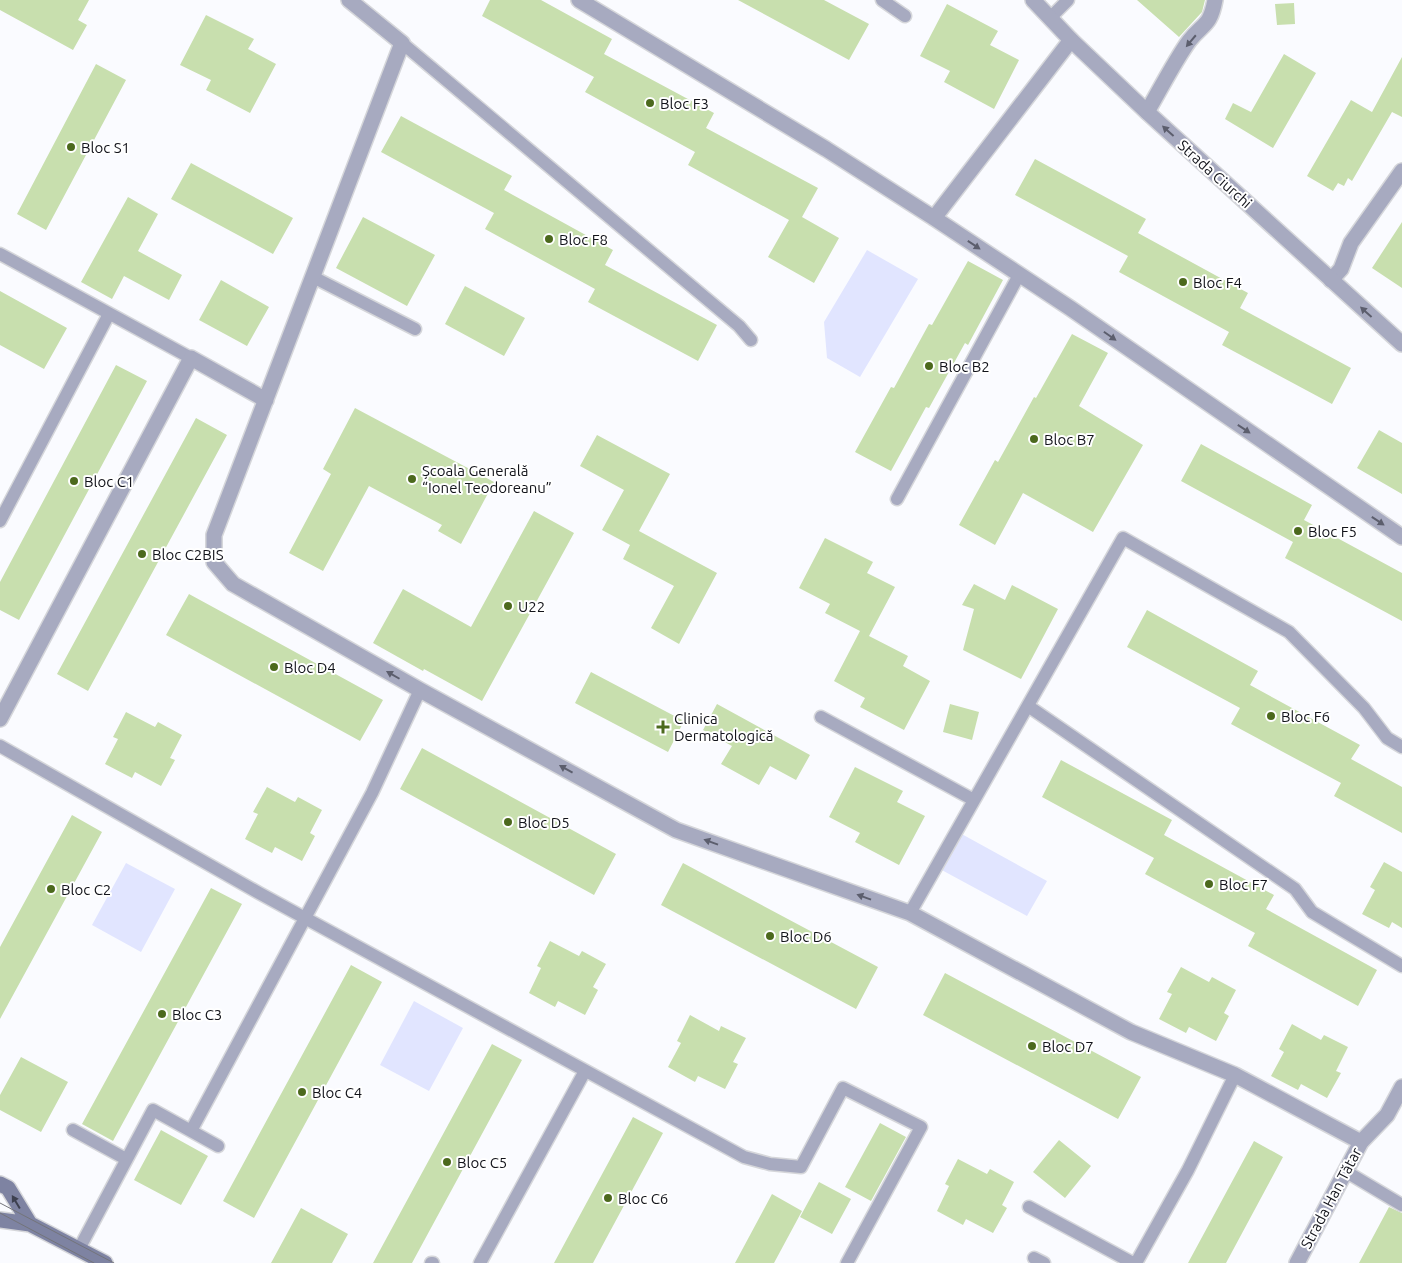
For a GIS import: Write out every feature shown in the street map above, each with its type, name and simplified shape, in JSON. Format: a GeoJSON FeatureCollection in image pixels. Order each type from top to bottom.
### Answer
{"type":"FeatureCollection","features":[{"type":"Feature","properties":{"kind":"main road"},"geometry":{"type":"LineString","coordinates":[[0,1184],[8,1188],[30,1224]]}},
{"type":"Feature","properties":{"kind":"main road"},"geometry":{"type":"LineString","coordinates":[[0,1220],[30,1224],[105,1263]]}},
{"type":"Feature","properties":{"kind":"street"},"geometry":{"type":"LineString","coordinates":[[349,0],[402,43],[214,535],[214,562],[233,584],[420,690],[676,830],[910,913],[1131,1032],[1235,1075],[1361,1142]]}},
{"type":"Feature","properties":{"kind":"street"},"geometry":{"type":"LineString","coordinates":[[579,0],[826,149],[934,218],[1070,308],[1402,537]]}},
{"type":"Feature","properties":{"kind":"street","name":"Strada Ciurchi"},"geometry":{"type":"LineString","coordinates":[[1033,0],[1071,40],[1147,112],[1402,344]]}},
{"type":"Feature","properties":{"kind":"street"},"geometry":{"type":"LineString","coordinates":[[1147,112],[1189,40],[1206,24],[1213,12],[1215,0]]}},
{"type":"Feature","properties":{"kind":"street"},"geometry":{"type":"LineString","coordinates":[[934,218],[1071,40]]}},
{"type":"Feature","properties":{"kind":"street"},"geometry":{"type":"LineString","coordinates":[[1331,280],[1341,269],[1351,243],[1402,171]]}},
{"type":"Feature","properties":{"kind":"street"},"geometry":{"type":"LineString","coordinates":[[0,719],[191,358],[266,400]]}},
{"type":"Feature","properties":{"kind":"street","name":"Strada Han Tătar"},"geometry":{"type":"LineString","coordinates":[[1297,1263],[1361,1142],[1387,1115],[1402,1087]]}},
{"type":"Feature","properties":{"kind":"lane"},"geometry":{"type":"LineString","coordinates":[[882,0],[905,16]]}},
{"type":"Feature","properties":{"kind":"lane"},"geometry":{"type":"LineString","coordinates":[[1050,18],[1068,0]]}},
{"type":"Feature","properties":{"kind":"lane"},"geometry":{"type":"LineString","coordinates":[[402,43],[739,326],[751,340]]}},
{"type":"Feature","properties":{"kind":"lane"},"geometry":{"type":"LineString","coordinates":[[0,254],[191,358]]}},
{"type":"Feature","properties":{"kind":"lane"},"geometry":{"type":"LineString","coordinates":[[897,499],[1019,275]]}},
{"type":"Feature","properties":{"kind":"lane"},"geometry":{"type":"LineString","coordinates":[[312,277],[415,329]]}},
{"type":"Feature","properties":{"kind":"lane"},"geometry":{"type":"LineString","coordinates":[[0,521],[109,314]]}},
{"type":"Feature","properties":{"kind":"lane"},"geometry":{"type":"LineString","coordinates":[[910,913],[1123,538],[1289,632],[1364,708],[1388,738],[1402,747]]}},
{"type":"Feature","properties":{"kind":"lane"},"geometry":{"type":"LineString","coordinates":[[191,1132],[372,793],[420,690]]}},
{"type":"Feature","properties":{"kind":"lane"},"geometry":{"type":"LineString","coordinates":[[1028,706],[1295,889],[1312,912],[1402,966]]}},
{"type":"Feature","properties":{"kind":"lane"},"geometry":{"type":"LineString","coordinates":[[821,717],[974,800]]}},
{"type":"Feature","properties":{"kind":"lane"},"geometry":{"type":"LineString","coordinates":[[0,746],[305,919],[744,1157],[770,1164],[801,1167],[843,1088],[921,1127],[847,1263]]}},
{"type":"Feature","properties":{"kind":"lane"},"geometry":{"type":"LineString","coordinates":[[480,1263],[585,1070]]}},
{"type":"Feature","properties":{"kind":"lane"},"geometry":{"type":"LineString","coordinates":[[1029,1207],[1134,1263],[1188,1170],[1235,1075]]}},
{"type":"Feature","properties":{"kind":"lane"},"geometry":{"type":"LineString","coordinates":[[79,1249],[152,1110],[218,1146]]}},
{"type":"Feature","properties":{"kind":"lane"},"geometry":{"type":"LineString","coordinates":[[73,1130],[126,1159]]}},
{"type":"Feature","properties":{"kind":"lane"},"geometry":{"type":"LineString","coordinates":[[1345,1171],[1402,1205]]}},
{"type":"Feature","properties":{"kind":"shaded area"},"geometry":{"type":"Polygon","coordinates":[[[867,250],[918,279],[860,377],[827,358],[824,322],[867,250]]]}},
{"type":"Feature","properties":{"kind":"shaded area"},"geometry":{"type":"Polygon","coordinates":[[[958,832],[1047,881],[1027,916],[938,868],[958,832]]]}},
{"type":"Feature","properties":{"kind":"shaded area"},"geometry":{"type":"Polygon","coordinates":[[[126,863],[175,889],[141,952],[92,925],[126,863]]]}},
{"type":"Feature","properties":{"kind":"shaded area"},"geometry":{"type":"Polygon","coordinates":[[[414,1001],[463,1028],[429,1091],[380,1065],[414,1001]]]}},
{"type":"Feature","properties":{"kind":"building"},"geometry":{"type":"Polygon","coordinates":[[[0,0],[89,0],[78,20],[87,25],[73,50],[0,10],[0,0]]]}},
{"type":"Feature","properties":{"kind":"building","name":"Bloc F3"},"geometry":{"type":"Polygon","coordinates":[[[490,0],[541,0],[612,39],[604,54],[714,113],[706,128],[818,188],[802,217],[839,238],[814,283],[768,257],[789,220],[688,165],[695,152],[585,92],[594,77],[482,16],[490,0]]]}},
{"type":"Feature","properties":{"kind":"building"},"geometry":{"type":"Polygon","coordinates":[[[738,0],[824,0],[869,24],[849,60],[738,0]]]}},
{"type":"Feature","properties":{"kind":"building"},"geometry":{"type":"Polygon","coordinates":[[[1137,0],[1205,0],[1202,12],[1179,37],[1137,0]]]}},
{"type":"Feature","properties":{"kind":"building"},"geometry":{"type":"Polygon","coordinates":[[[1294,3],[1295,24],[1277,25],[1275,4],[1294,3]]]}},
{"type":"Feature","properties":{"kind":"building"},"geometry":{"type":"Polygon","coordinates":[[[947,4],[998,31],[990,45],[1019,60],[994,109],[944,82],[950,71],[920,56],[947,4]]]}},
{"type":"Feature","properties":{"kind":"building"},"geometry":{"type":"Polygon","coordinates":[[[206,15],[254,39],[248,49],[276,64],[250,113],[206,90],[211,80],[180,65],[206,15]]]}},
{"type":"Feature","properties":{"kind":"building"},"geometry":{"type":"Polygon","coordinates":[[[1284,54],[1316,73],[1273,148],[1225,119],[1233,103],[1251,112],[1284,54]]]}},
{"type":"Feature","properties":{"kind":"building"},"geometry":{"type":"Polygon","coordinates":[[[1402,57],[1402,117],[1392,112],[1352,181],[1348,178],[1344,186],[1338,183],[1333,191],[1307,176],[1351,100],[1372,112],[1402,57]]]}},
{"type":"Feature","properties":{"kind":"building","name":"Bloc S1"},"geometry":{"type":"Polygon","coordinates":[[[96,64],[126,80],[46,230],[17,214],[96,64]]]}},
{"type":"Feature","properties":{"kind":"building","name":"Bloc F8"},"geometry":{"type":"Polygon","coordinates":[[[401,116],[512,176],[504,190],[613,250],[605,265],[717,325],[698,361],[588,302],[595,289],[485,229],[494,213],[381,152],[401,116]]]}},
{"type":"Feature","properties":{"kind":"building","name":"Bloc F4"},"geometry":{"type":"Polygon","coordinates":[[[1035,159],[1146,219],[1138,233],[1248,293],[1240,308],[1351,368],[1332,404],[1222,345],[1229,332],[1119,272],[1128,256],[1015,195],[1035,159]]]}},
{"type":"Feature","properties":{"kind":"building"},"geometry":{"type":"Polygon","coordinates":[[[191,163],[293,218],[273,254],[171,199],[191,163]]]}},
{"type":"Feature","properties":{"kind":"building"},"geometry":{"type":"Polygon","coordinates":[[[128,197],[158,214],[138,251],[182,275],[169,300],[124,276],[112,299],[81,282],[128,197]]]}},
{"type":"Feature","properties":{"kind":"building"},"geometry":{"type":"Polygon","coordinates":[[[363,217],[435,255],[407,306],[336,268],[363,217]]]}},
{"type":"Feature","properties":{"kind":"building"},"geometry":{"type":"Polygon","coordinates":[[[1402,222],[1402,288],[1372,268],[1402,222]]]}},
{"type":"Feature","properties":{"kind":"building","name":"Bloc B2"},"geometry":{"type":"Polygon","coordinates":[[[968,261],[1003,280],[968,345],[965,343],[929,408],[926,407],[891,471],[855,452],[891,387],[894,388],[929,324],[932,325],[968,261]]]}},
{"type":"Feature","properties":{"kind":"building"},"geometry":{"type":"Polygon","coordinates":[[[221,280],[269,307],[247,346],[199,320],[221,280]]]}},
{"type":"Feature","properties":{"kind":"building"},"geometry":{"type":"Polygon","coordinates":[[[465,286],[525,318],[504,356],[445,324],[465,286]]]}},
{"type":"Feature","properties":{"kind":"building"},"geometry":{"type":"Polygon","coordinates":[[[0,291],[67,328],[44,369],[0,345],[0,291]]]}},
{"type":"Feature","properties":{"kind":"building"},"geometry":{"type":"Polygon","coordinates":[[[1072,334],[1108,353],[1079,406],[1143,445],[1093,532],[1023,493],[995,545],[959,525],[995,460],[998,462],[1072,334]]]}},
{"type":"Feature","properties":{"kind":"building","name":"Bloc C1"},"geometry":{"type":"Polygon","coordinates":[[[116,365],[147,381],[19,620],[0,610],[0,582],[116,365]]]}},
{"type":"Feature","properties":{"kind":"building"},"geometry":{"type":"Polygon","coordinates":[[[355,408],[494,482],[461,544],[438,531],[442,525],[369,486],[323,571],[289,553],[331,474],[323,469],[355,408]]]}},
{"type":"Feature","properties":{"kind":"building","name":"Bloc C2BIS"},"geometry":{"type":"Polygon","coordinates":[[[196,418],[227,435],[88,691],[57,674],[196,418]]]}},
{"type":"Feature","properties":{"kind":"building"},"geometry":{"type":"Polygon","coordinates":[[[1379,430],[1402,443],[1402,494],[1357,468],[1379,430]]]}},
{"type":"Feature","properties":{"kind":"building"},"geometry":{"type":"Polygon","coordinates":[[[597,435],[670,474],[639,531],[717,573],[679,644],[651,628],[674,586],[623,559],[630,545],[602,530],[624,490],[580,466],[597,435]]]}},
{"type":"Feature","properties":{"kind":"building","name":"Bloc F5"},"geometry":{"type":"Polygon","coordinates":[[[1201,444],[1312,505],[1304,520],[1402,573],[1402,621],[1285,558],[1293,542],[1181,481],[1201,444]]]}},
{"type":"Feature","properties":{"kind":"building","name":"U22"},"geometry":{"type":"Polygon","coordinates":[[[534,511],[574,533],[482,701],[373,643],[403,589],[471,627],[534,511]]]}},
{"type":"Feature","properties":{"kind":"building"},"geometry":{"type":"Polygon","coordinates":[[[825,538],[873,562],[867,573],[895,587],[869,636],[908,656],[903,666],[930,681],[904,730],[860,707],[865,698],[834,681],[860,631],[825,613],[830,604],[799,588],[825,538]]]}},
{"type":"Feature","properties":{"kind":"building"},"geometry":{"type":"Polygon","coordinates":[[[974,584],[1005,600],[1012,585],[1058,609],[1021,679],[963,650],[974,609],[962,605],[974,584]]]}},
{"type":"Feature","properties":{"kind":"building","name":"Bloc D4"},"geometry":{"type":"Polygon","coordinates":[[[189,594],[383,700],[360,741],[166,635],[189,594]]]}},
{"type":"Feature","properties":{"kind":"building","name":"Bloc F6"},"geometry":{"type":"Polygon","coordinates":[[[1147,610],[1258,671],[1250,685],[1360,745],[1351,759],[1402,787],[1402,833],[1334,796],[1341,783],[1231,724],[1240,708],[1127,647],[1147,610]]]}},
{"type":"Feature","properties":{"kind":"building"},"geometry":{"type":"Polygon","coordinates":[[[591,672],[684,721],[668,752],[575,703],[591,672]]]}},
{"type":"Feature","properties":{"kind":"building"},"geometry":{"type":"Polygon","coordinates":[[[717,704],[810,755],[796,780],[770,766],[759,785],[721,764],[732,746],[703,730],[717,704]]]}},
{"type":"Feature","properties":{"kind":"building"},"geometry":{"type":"Polygon","coordinates":[[[950,704],[979,712],[972,740],[943,732],[950,704]]]}},
{"type":"Feature","properties":{"kind":"building"},"geometry":{"type":"Polygon","coordinates":[[[126,712],[155,727],[158,722],[182,735],[170,758],[175,760],[161,786],[135,772],[132,778],[105,764],[118,739],[113,737],[126,712]]]}},
{"type":"Feature","properties":{"kind":"building","name":"Bloc D5"},"geometry":{"type":"Polygon","coordinates":[[[422,748],[616,854],[594,895],[400,789],[422,748]]]}},
{"type":"Feature","properties":{"kind":"building","name":"Bloc F7"},"geometry":{"type":"Polygon","coordinates":[[[1061,760],[1172,820],[1164,835],[1274,895],[1266,909],[1377,970],[1358,1006],[1248,946],[1255,933],[1145,874],[1154,858],[1042,797],[1061,760]]]}},
{"type":"Feature","properties":{"kind":"building"},"geometry":{"type":"Polygon","coordinates":[[[855,767],[903,791],[897,802],[925,816],[899,865],[855,842],[860,833],[829,817],[855,767]]]}},
{"type":"Feature","properties":{"kind":"building"},"geometry":{"type":"Polygon","coordinates":[[[267,787],[295,802],[298,797],[322,810],[310,833],[315,836],[302,861],[275,847],[272,853],[245,839],[258,814],[253,812],[267,787]]]}},
{"type":"Feature","properties":{"kind":"building","name":"Bloc C2"},"geometry":{"type":"Polygon","coordinates":[[[72,815],[102,832],[0,1019],[0,947],[72,815]]]}},
{"type":"Feature","properties":{"kind":"building"},"geometry":{"type":"Polygon","coordinates":[[[1384,862],[1402,872],[1402,928],[1392,922],[1389,928],[1362,914],[1375,890],[1370,887],[1384,862]]]}},
{"type":"Feature","properties":{"kind":"building","name":"Bloc D6"},"geometry":{"type":"Polygon","coordinates":[[[683,863],[878,967],[856,1009],[661,905],[683,863]]]}},
{"type":"Feature","properties":{"kind":"building","name":"Bloc C3"},"geometry":{"type":"Polygon","coordinates":[[[211,888],[242,904],[113,1141],[82,1124],[211,888]]]}},
{"type":"Feature","properties":{"kind":"building"},"geometry":{"type":"Polygon","coordinates":[[[550,941],[579,956],[582,951],[606,964],[593,987],[598,990],[585,1015],[558,1001],[555,1007],[529,993],[541,968],[537,966],[550,941]]]}},
{"type":"Feature","properties":{"kind":"building","name":"Bloc C4"},"geometry":{"type":"Polygon","coordinates":[[[351,965],[382,982],[254,1218],[223,1201],[351,965]]]}},
{"type":"Feature","properties":{"kind":"building"},"geometry":{"type":"Polygon","coordinates":[[[1181,967],[1209,982],[1212,977],[1236,990],[1224,1013],[1229,1016],[1216,1041],[1189,1027],[1186,1033],[1159,1019],[1172,994],[1167,992],[1181,967]]]}},
{"type":"Feature","properties":{"kind":"building","name":"Bloc D7"},"geometry":{"type":"Polygon","coordinates":[[[945,973],[1141,1077],[1118,1119],[923,1015],[945,973]]]}},
{"type":"Feature","properties":{"kind":"building"},"geometry":{"type":"Polygon","coordinates":[[[690,1015],[719,1031],[721,1026],[746,1038],[733,1062],[738,1064],[725,1089],[698,1076],[695,1082],[668,1067],[681,1043],[677,1041],[690,1015]]]}},
{"type":"Feature","properties":{"kind":"building"},"geometry":{"type":"Polygon","coordinates":[[[1292,1024],[1321,1040],[1324,1035],[1348,1047],[1336,1071],[1341,1073],[1327,1098],[1301,1084],[1298,1090],[1271,1076],[1284,1052],[1279,1049],[1292,1024]]]}},
{"type":"Feature","properties":{"kind":"building","name":"Bloc C5"},"geometry":{"type":"Polygon","coordinates":[[[492,1044],[522,1060],[412,1263],[373,1263],[492,1044]]]}},
{"type":"Feature","properties":{"kind":"building"},"geometry":{"type":"Polygon","coordinates":[[[21,1057],[68,1082],[41,1132],[0,1110],[0,1095],[21,1057]]]}},
{"type":"Feature","properties":{"kind":"building","name":"Bloc C6"},"geometry":{"type":"Polygon","coordinates":[[[633,1117],[663,1133],[593,1263],[554,1263],[633,1117]]]}},
{"type":"Feature","properties":{"kind":"building"},"geometry":{"type":"Polygon","coordinates":[[[880,1123],[906,1137],[871,1201],[845,1187],[880,1123]]]}},
{"type":"Feature","properties":{"kind":"building"},"geometry":{"type":"Polygon","coordinates":[[[161,1130],[208,1156],[181,1205],[134,1180],[161,1130]]]}},
{"type":"Feature","properties":{"kind":"building"},"geometry":{"type":"Polygon","coordinates":[[[1059,1140],[1091,1166],[1065,1198],[1033,1172],[1059,1140]]]}},
{"type":"Feature","properties":{"kind":"building"},"geometry":{"type":"Polygon","coordinates":[[[1254,1141],[1283,1157],[1226,1263],[1188,1263],[1254,1141]]]}},
{"type":"Feature","properties":{"kind":"building"},"geometry":{"type":"Polygon","coordinates":[[[958,1159],[987,1174],[990,1169],[1014,1182],[1002,1205],[1007,1208],[993,1233],[966,1219],[963,1225],[937,1211],[949,1186],[945,1184],[958,1159]]]}},
{"type":"Feature","properties":{"kind":"building"},"geometry":{"type":"Polygon","coordinates":[[[819,1182],[851,1199],[832,1234],[800,1217],[819,1182]]]}},
{"type":"Feature","properties":{"kind":"building"},"geometry":{"type":"Polygon","coordinates":[[[772,1194],[802,1211],[774,1263],[735,1263],[772,1194]]]}},
{"type":"Feature","properties":{"kind":"building"},"geometry":{"type":"Polygon","coordinates":[[[1389,1207],[1402,1213],[1402,1263],[1359,1263],[1389,1207]]]}},
{"type":"Feature","properties":{"kind":"building"},"geometry":{"type":"Polygon","coordinates":[[[301,1208],[348,1234],[332,1263],[271,1263],[301,1208]]]}},
{"type":"Feature","properties":{"kind":"tram line"},"geometry":{"type":"LineString","coordinates":[[0,1203],[114,1263]]}},
{"type":"Feature","properties":{"kind":"tram line"},"geometry":{"type":"LineString","coordinates":[[0,1213],[94,1263]]}},
{"type":"Feature","properties":{"kind":"place","name":"Bloc F3"},"geometry":{"type":"Point","coordinates":[650,103]}},
{"type":"Feature","properties":{"kind":"place","name":"Bloc S1"},"geometry":{"type":"Point","coordinates":[71,147]}},
{"type":"Feature","properties":{"kind":"place","name":"Bloc F8"},"geometry":{"type":"Point","coordinates":[549,239]}},
{"type":"Feature","properties":{"kind":"place","name":"Bloc F4"},"geometry":{"type":"Point","coordinates":[1183,282]}},
{"type":"Feature","properties":{"kind":"place","name":"Bloc B2"},"geometry":{"type":"Point","coordinates":[929,366]}},
{"type":"Feature","properties":{"kind":"place","name":"Bloc B7"},"geometry":{"type":"Point","coordinates":[1034,439]}},
{"type":"Feature","properties":{"kind":"place","name":"Școala Generală “Ionel Teodoreanu”"},"geometry":{"type":"Point","coordinates":[412,479]}},
{"type":"Feature","properties":{"kind":"place","name":"Bloc C1"},"geometry":{"type":"Point","coordinates":[74,481]}},
{"type":"Feature","properties":{"kind":"place","name":"Bloc F5"},"geometry":{"type":"Point","coordinates":[1298,531]}},
{"type":"Feature","properties":{"kind":"place","name":"Bloc C2BIS"},"geometry":{"type":"Point","coordinates":[142,554]}},
{"type":"Feature","properties":{"kind":"place","name":"U22"},"geometry":{"type":"Point","coordinates":[508,606]}},
{"type":"Feature","properties":{"kind":"place","name":"Bloc D4"},"geometry":{"type":"Point","coordinates":[274,667]}},
{"type":"Feature","properties":{"kind":"place","name":"Bloc F6"},"geometry":{"type":"Point","coordinates":[1271,716]}},
{"type":"Feature","properties":{"kind":"place","name":"Clinica Dermatologică"},"geometry":{"type":"Point","coordinates":[663,727]}},
{"type":"Feature","properties":{"kind":"place","name":"Bloc D5"},"geometry":{"type":"Point","coordinates":[508,822]}},
{"type":"Feature","properties":{"kind":"place","name":"Bloc F7"},"geometry":{"type":"Point","coordinates":[1209,884]}},
{"type":"Feature","properties":{"kind":"place","name":"Bloc C2"},"geometry":{"type":"Point","coordinates":[51,889]}},
{"type":"Feature","properties":{"kind":"place","name":"Bloc D6"},"geometry":{"type":"Point","coordinates":[770,936]}},
{"type":"Feature","properties":{"kind":"place","name":"Bloc C3"},"geometry":{"type":"Point","coordinates":[162,1014]}},
{"type":"Feature","properties":{"kind":"place","name":"Bloc D7"},"geometry":{"type":"Point","coordinates":[1032,1046]}},
{"type":"Feature","properties":{"kind":"place","name":"Bloc C4"},"geometry":{"type":"Point","coordinates":[302,1092]}},
{"type":"Feature","properties":{"kind":"place","name":"Bloc C5"},"geometry":{"type":"Point","coordinates":[447,1162]}},
{"type":"Feature","properties":{"kind":"place","name":"Bloc C6"},"geometry":{"type":"Point","coordinates":[608,1198]}}]}
